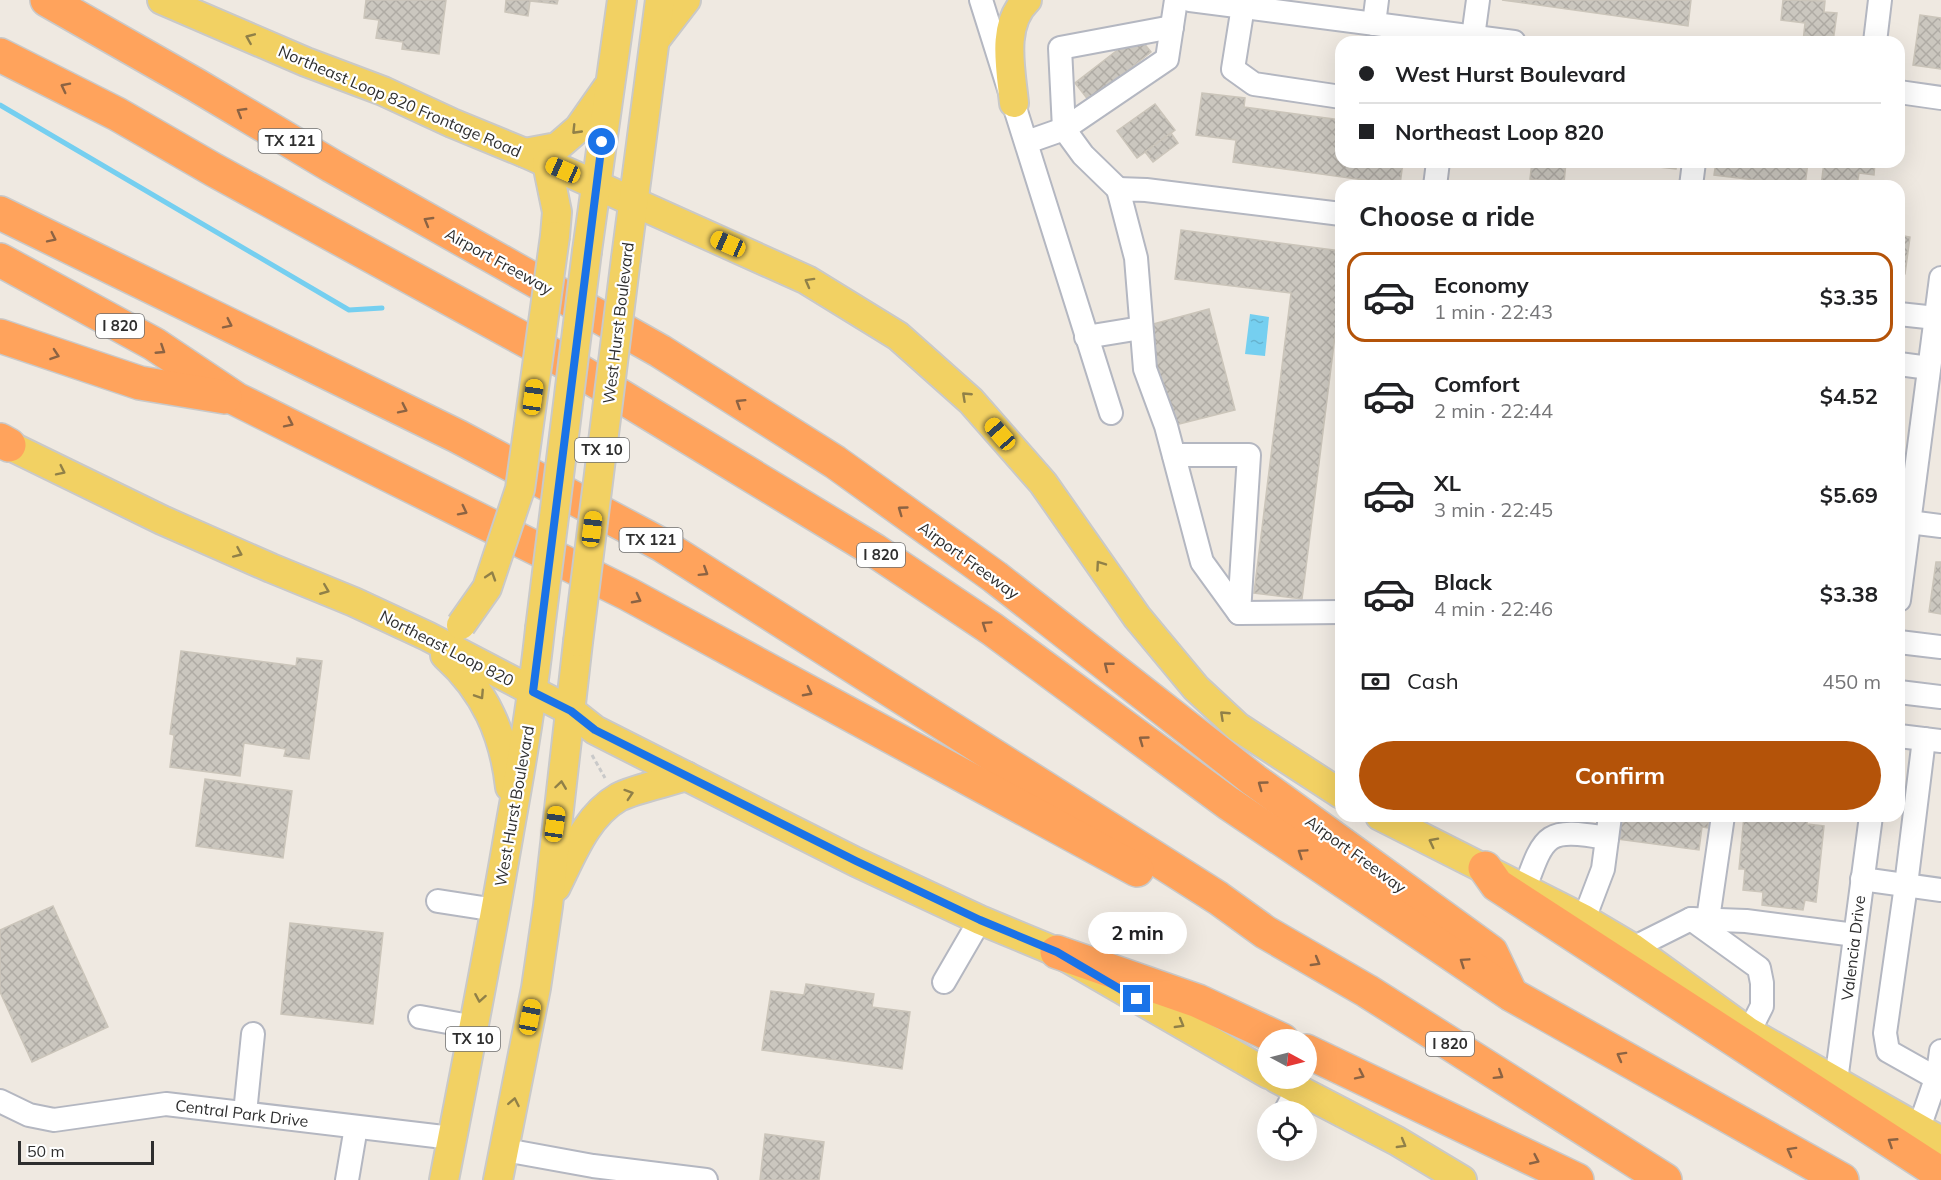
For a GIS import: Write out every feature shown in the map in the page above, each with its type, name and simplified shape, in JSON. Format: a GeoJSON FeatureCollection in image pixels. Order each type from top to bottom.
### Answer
{"type":"FeatureCollection","features":[{"type":"Feature","properties":{"kind":"highway","name":"Airport Freeway"},"geometry":{"type":"LineString","coordinates":[[47,0],[332,166],[660,351],[835,462],[995,577],[1254,780],[1491,952],[1512,995]]}},
{"type":"Feature","properties":{"kind":"highway","name":"I 820"},"geometry":{"type":"LineString","coordinates":[[0,55],[117,114],[224,176],[558,358],[874,550],[992,629],[1228,803],[1512,995],[1842,1180]]}},
{"type":"Feature","properties":{"kind":"highway","name":"TX 121"},"geometry":{"type":"LineString","coordinates":[[0,213],[458,436],[662,545],[1218,898],[1265,932]]}},
{"type":"Feature","properties":{"kind":"highway","name":"I 820"},"geometry":{"type":"LineString","coordinates":[[0,260],[154,344],[236,399],[295,426],[628,594],[1211,910],[1265,932],[1367,991],[1665,1180]]}},
{"type":"Feature","properties":{"kind":"highway"},"geometry":{"type":"LineString","coordinates":[[0,336],[140,383],[236,399]]}},
{"type":"Feature","properties":{"kind":"highway"},"geometry":{"type":"LineString","coordinates":[[1485,868],[1497,885],[1941,1174]]}},
{"type":"Feature","properties":{"kind":"highway"},"geometry":{"type":"LineString","coordinates":[[1057,952],[1198,1001],[1258,1029]]}},
{"type":"Feature","properties":{"kind":"highway"},"geometry":{"type":"LineString","coordinates":[[1317,1056],[1577,1180]]}},
{"type":"Feature","properties":{"kind":"main road","name":"Northeast Loop 820 Frontage Road"},"geometry":{"type":"LineString","coordinates":[[162,0],[306,62],[383,90],[452,123],[536,158],[807,280],[898,336],[971,401],[1043,483],[1137,617],[1196,688],[1238,728],[1335,790]]}},
{"type":"Feature","properties":{"kind":"main road","name":"West Hurst Boulevard"},"geometry":{"type":"LineString","coordinates":[[444,1180],[475,1027],[533,692],[587,251],[622,0]]}},
{"type":"Feature","properties":{"kind":"main road","name":"West Hurst Boulevard"},"geometry":{"type":"LineString","coordinates":[[498,1180],[536,988],[548,906],[555,824],[660,0]]}},
{"type":"Feature","properties":{"kind":"main road"},"geometry":{"type":"LineString","coordinates":[[654,41],[686,0]]}},
{"type":"Feature","properties":{"kind":"main road"},"geometry":{"type":"LineString","coordinates":[[1014,103],[1010,39],[1013,19],[1018,8],[1027,0]]}},
{"type":"Feature","properties":{"kind":"main road"},"geometry":{"type":"LineString","coordinates":[[427,636],[447,636],[461,626],[488,588],[520,489],[557,212],[536,158],[557,147],[579,128],[610,84]]}},
{"type":"Feature","properties":{"kind":"main road","name":"Northeast Loop 820"},"geometry":{"type":"LineString","coordinates":[[3,442],[162,520],[354,602],[427,636],[571,711],[595,730],[749,808],[980,920],[1057,952],[1257,1068]]}},
{"type":"Feature","properties":{"kind":"main road"},"geometry":{"type":"LineString","coordinates":[[427,636],[471,681],[491,713],[506,760],[511,822]]}},
{"type":"Feature","properties":{"kind":"main road"},"geometry":{"type":"LineString","coordinates":[[548,906],[580,836],[599,813],[620,797],[686,776]]}},
{"type":"Feature","properties":{"kind":"main road"},"geometry":{"type":"LineString","coordinates":[[1392,822],[1584,919],[1632,948],[1749,1032],[1930,1135]]}},
{"type":"Feature","properties":{"kind":"main road"},"geometry":{"type":"LineString","coordinates":[[1286,1093],[1397,1141],[1462,1180]]}},
{"type":"Feature","properties":{"kind":"street"},"geometry":{"type":"LineString","coordinates":[[981,0],[1111,413]]}},
{"type":"Feature","properties":{"kind":"street"},"geometry":{"type":"LineString","coordinates":[[1027,142],[1064,129],[1167,59],[1176,0]]}},
{"type":"Feature","properties":{"kind":"street"},"geometry":{"type":"LineString","coordinates":[[1190,0],[1244,4],[1379,30],[1440,36]]}},
{"type":"Feature","properties":{"kind":"street"},"geometry":{"type":"LineString","coordinates":[[1377,0],[1379,30]]}},
{"type":"Feature","properties":{"kind":"street"},"geometry":{"type":"LineString","coordinates":[[1461,36],[1478,0]]}},
{"type":"Feature","properties":{"kind":"street"},"geometry":{"type":"LineString","coordinates":[[1876,36],[1880,0]]}},
{"type":"Feature","properties":{"kind":"street"},"geometry":{"type":"LineString","coordinates":[[1244,4],[1233,69],[1254,84],[1335,96]]}},
{"type":"Feature","properties":{"kind":"street"},"geometry":{"type":"LineString","coordinates":[[1172,27],[1059,48],[1064,129],[1083,155],[1118,189],[1136,258],[1145,369],[1166,426],[1202,562],[1239,612]]}},
{"type":"Feature","properties":{"kind":"street"},"geometry":{"type":"LineString","coordinates":[[1905,93],[1941,98]]}},
{"type":"Feature","properties":{"kind":"street"},"geometry":{"type":"LineString","coordinates":[[1118,189],[1146,190],[1335,213]]}},
{"type":"Feature","properties":{"kind":"street"},"geometry":{"type":"LineString","coordinates":[[1905,553],[1929,368],[1937,329],[1941,278]]}},
{"type":"Feature","properties":{"kind":"street"},"geometry":{"type":"LineString","coordinates":[[1905,316],[1937,329]]}},
{"type":"Feature","properties":{"kind":"street"},"geometry":{"type":"LineString","coordinates":[[1086,336],[1141,328]]}},
{"type":"Feature","properties":{"kind":"street"},"geometry":{"type":"LineString","coordinates":[[1905,365],[1929,368]]}},
{"type":"Feature","properties":{"kind":"street"},"geometry":{"type":"LineString","coordinates":[[1174,455],[1249,455],[1239,612]]}},
{"type":"Feature","properties":{"kind":"street"},"geometry":{"type":"LineString","coordinates":[[1909,522],[1941,526]]}},
{"type":"Feature","properties":{"kind":"street"},"geometry":{"type":"LineString","coordinates":[[1239,612],[1335,612]]}},
{"type":"Feature","properties":{"kind":"street"},"geometry":{"type":"LineString","coordinates":[[1905,643],[1941,648]]}},
{"type":"Feature","properties":{"kind":"street"},"geometry":{"type":"LineString","coordinates":[[1905,693],[1941,697]]}},
{"type":"Feature","properties":{"kind":"street"},"geometry":{"type":"LineString","coordinates":[[1905,737],[1933,740],[1906,885],[1885,1033],[1888,1052],[1936,1078]]}},
{"type":"Feature","properties":{"kind":"street"},"geometry":{"type":"LineString","coordinates":[[1699,919],[1722,822]]}},
{"type":"Feature","properties":{"kind":"street","name":"Valencia Drive"},"geometry":{"type":"LineString","coordinates":[[1836,1081],[1869,822]]}},
{"type":"Feature","properties":{"kind":"street"},"geometry":{"type":"LineString","coordinates":[[1525,888],[1536,856],[1547,840],[1563,833],[1580,834],[1609,827],[1603,869],[1584,919]]}},
{"type":"Feature","properties":{"kind":"street"},"geometry":{"type":"LineString","coordinates":[[1862,879],[1941,890]]}},
{"type":"Feature","properties":{"kind":"street"},"geometry":{"type":"LineString","coordinates":[[438,901],[496,910]]}},
{"type":"Feature","properties":{"kind":"street"},"geometry":{"type":"LineString","coordinates":[[1699,919],[1759,968],[1762,983],[1762,1006],[1749,1032]]}},
{"type":"Feature","properties":{"kind":"street"},"geometry":{"type":"LineString","coordinates":[[1632,948],[1699,919],[1746,921],[1855,935]]}},
{"type":"Feature","properties":{"kind":"street"},"geometry":{"type":"LineString","coordinates":[[944,982],[980,920]]}},
{"type":"Feature","properties":{"kind":"street"},"geometry":{"type":"LineString","coordinates":[[420,1017],[475,1027]]}},
{"type":"Feature","properties":{"kind":"street"},"geometry":{"type":"LineString","coordinates":[[245,1113],[252,1034]]}},
{"type":"Feature","properties":{"kind":"street"},"geometry":{"type":"LineString","coordinates":[[1930,1135],[1941,1051]]}},
{"type":"Feature","properties":{"kind":"street","name":"Central Park Drive"},"geometry":{"type":"LineString","coordinates":[[0,1101],[28,1115],[54,1120],[166,1104],[452,1138]]}},
{"type":"Feature","properties":{"kind":"street"},"geometry":{"type":"LineString","coordinates":[[347,1180],[356,1126]]}},
{"type":"Feature","properties":{"kind":"street"},"geometry":{"type":"LineString","coordinates":[[505,1150],[593,1166],[617,1174],[706,1180]]}},
{"type":"Feature","properties":{"kind":"path"},"geometry":{"type":"LineString","coordinates":[[587,745],[609,786]]}},
{"type":"Feature","properties":{"kind":"water"},"geometry":{"type":"Polygon","coordinates":[[[1250,314],[1269,317],[1265,356],[1245,354],[1250,314]]]}},
{"type":"Feature","properties":{"kind":"building"},"geometry":{"type":"Polygon","coordinates":[[[366,0],[446,0],[439,54],[402,49],[403,42],[376,38],[379,20],[364,18],[366,0]]]}},
{"type":"Feature","properties":{"kind":"building"},"geometry":{"type":"Polygon","coordinates":[[[506,0],[558,0],[557,4],[530,1],[528,16],[505,12],[506,0]]]}},
{"type":"Feature","properties":{"kind":"building"},"geometry":{"type":"Polygon","coordinates":[[[1502,0],[1691,0],[1688,26],[1502,0]]]}},
{"type":"Feature","properties":{"kind":"building"},"geometry":{"type":"Polygon","coordinates":[[[1783,0],[1825,1],[1824,12],[1837,13],[1834,36],[1804,36],[1805,23],[1781,20],[1783,0]]]}},
{"type":"Feature","properties":{"kind":"building"},"geometry":{"type":"Polygon","coordinates":[[[1920,15],[1941,18],[1941,69],[1913,65],[1920,15]]]}},
{"type":"Feature","properties":{"kind":"building"},"geometry":{"type":"Polygon","coordinates":[[[1137,35],[1151,52],[1089,101],[1075,83],[1137,35]]]}},
{"type":"Feature","properties":{"kind":"building"},"geometry":{"type":"Polygon","coordinates":[[[1202,93],[1245,98],[1244,107],[1335,119],[1335,168],[1402,168],[1401,180],[1364,180],[1233,162],[1236,140],[1196,135],[1202,93]]]}},
{"type":"Feature","properties":{"kind":"building"},"geometry":{"type":"Polygon","coordinates":[[[1155,104],[1175,130],[1137,158],[1117,131],[1155,104]]]}},
{"type":"Feature","properties":{"kind":"building"},"geometry":{"type":"Polygon","coordinates":[[[1171,133],[1178,143],[1153,162],[1145,152],[1171,133]]]}},
{"type":"Feature","properties":{"kind":"building"},"geometry":{"type":"Polygon","coordinates":[[[1531,168],[1565,168],[1564,180],[1530,179],[1531,168]]]}},
{"type":"Feature","properties":{"kind":"building"},"geometry":{"type":"Polygon","coordinates":[[[1715,168],[1807,168],[1806,180],[1755,180],[1714,175],[1715,168]]]}},
{"type":"Feature","properties":{"kind":"building"},"geometry":{"type":"Polygon","coordinates":[[[1823,168],[1875,168],[1874,175],[1859,173],[1858,180],[1822,180],[1823,168]]]}},
{"type":"Feature","properties":{"kind":"building"},"geometry":{"type":"Polygon","coordinates":[[[1181,230],[1335,250],[1335,336],[1302,599],[1254,593],[1291,293],[1175,279],[1181,230]]]}},
{"type":"Feature","properties":{"kind":"building"},"geometry":{"type":"Polygon","coordinates":[[[1905,236],[1910,237],[1905,274],[1905,236]]]}},
{"type":"Feature","properties":{"kind":"building"},"geometry":{"type":"Polygon","coordinates":[[[1209,309],[1235,410],[1167,427],[1142,327],[1209,309]]]}},
{"type":"Feature","properties":{"kind":"building"},"geometry":{"type":"Polygon","coordinates":[[[1936,562],[1941,562],[1941,614],[1929,612],[1936,562]]]}},
{"type":"Feature","properties":{"kind":"building"},"geometry":{"type":"Polygon","coordinates":[[[181,651],[296,666],[297,658],[322,661],[309,759],[284,756],[286,749],[244,743],[240,776],[170,767],[174,735],[170,734],[181,651]]]}},
{"type":"Feature","properties":{"kind":"building"},"geometry":{"type":"Polygon","coordinates":[[[205,779],[292,791],[283,858],[196,846],[205,779]]]}},
{"type":"Feature","properties":{"kind":"building"},"geometry":{"type":"Polygon","coordinates":[[[1620,822],[1708,822],[1708,828],[1702,827],[1699,850],[1618,839],[1620,822]]]}},
{"type":"Feature","properties":{"kind":"building"},"geometry":{"type":"Polygon","coordinates":[[[1743,822],[1807,822],[1807,824],[1824,826],[1816,902],[1805,900],[1803,910],[1762,905],[1763,892],[1743,890],[1745,869],[1739,869],[1743,822]]]}},
{"type":"Feature","properties":{"kind":"building"},"geometry":{"type":"Polygon","coordinates":[[[53,906],[108,1027],[32,1062],[0,992],[0,930],[53,906]]]}},
{"type":"Feature","properties":{"kind":"building"},"geometry":{"type":"Polygon","coordinates":[[[290,923],[383,933],[373,1024],[281,1014],[290,923]]]}},
{"type":"Feature","properties":{"kind":"building"},"geometry":{"type":"Polygon","coordinates":[[[806,984],[874,994],[872,1007],[910,1012],[902,1069],[762,1050],[771,991],[804,995],[806,984]]]}},
{"type":"Feature","properties":{"kind":"building"},"geometry":{"type":"Polygon","coordinates":[[[765,1134],[824,1142],[819,1180],[760,1180],[765,1134]]]}},
{"type":"Feature","properties":{"kind":"waterway"},"geometry":{"type":"LineString","coordinates":[[0,105],[349,310],[382,308]]}},
{"type":"Feature","properties":{"kind":"route"},"geometry":{"type":"LineString","coordinates":[[602,142],[533,692],[571,711],[595,730],[856,861],[980,920],[1057,952],[1137,999]]}}]}
